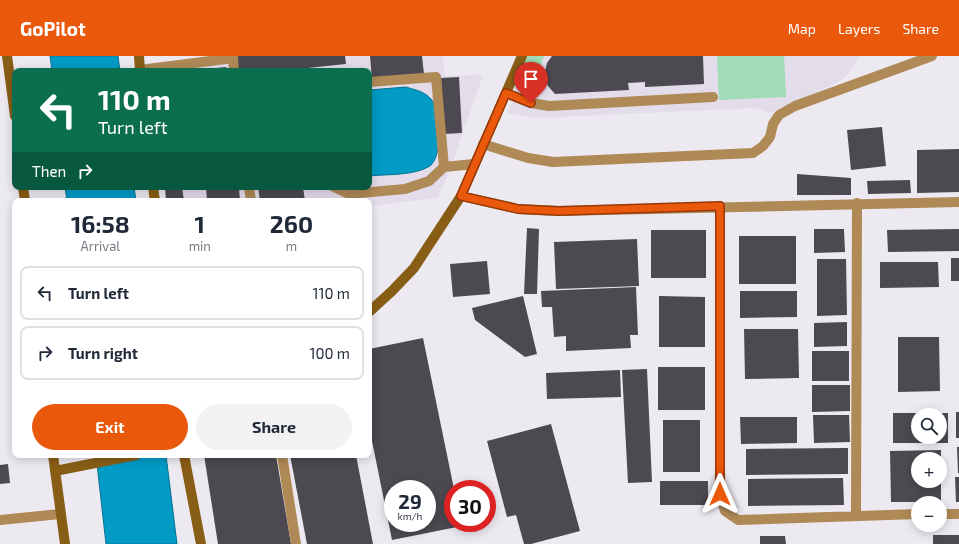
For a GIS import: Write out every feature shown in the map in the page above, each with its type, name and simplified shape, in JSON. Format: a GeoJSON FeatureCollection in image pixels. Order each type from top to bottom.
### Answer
{"type":"FeatureCollection","features":[{"type":"Feature","properties":{"kind":"street"},"geometry":{"type":"LineString","coordinates":[[7,56],[12,94]]}},
{"type":"Feature","properties":{"kind":"street"},"geometry":{"type":"LineString","coordinates":[[139,56],[140,68]]}},
{"type":"Feature","properties":{"kind":"street"},"geometry":{"type":"LineString","coordinates":[[372,309],[414,268],[461,196],[522,56]]}},
{"type":"Feature","properties":{"kind":"street"},"geometry":{"type":"LineString","coordinates":[[483,144],[528,158],[553,162],[753,153],[763,146],[770,137],[773,124],[779,115],[795,106],[932,56]]}},
{"type":"Feature","properties":{"kind":"street"},"geometry":{"type":"LineString","coordinates":[[156,68],[233,58],[234,68]]}},
{"type":"Feature","properties":{"kind":"street"},"geometry":{"type":"LineString","coordinates":[[372,82],[436,77],[444,167]]}},
{"type":"Feature","properties":{"kind":"street"},"geometry":{"type":"LineString","coordinates":[[506,93],[531,103],[549,106],[713,97]]}},
{"type":"Feature","properties":{"kind":"street"},"geometry":{"type":"LineString","coordinates":[[340,190],[349,194],[405,189],[429,181],[444,167],[474,164]]}},
{"type":"Feature","properties":{"kind":"street"},"geometry":{"type":"LineString","coordinates":[[461,196],[518,209],[559,211],[720,206],[959,202]]}},
{"type":"Feature","properties":{"kind":"street"},"geometry":{"type":"LineString","coordinates":[[856,515],[857,203]]}},
{"type":"Feature","properties":{"kind":"street"},"geometry":{"type":"LineString","coordinates":[[720,206],[720,494],[725,511],[738,520],[911,514]]}},
{"type":"Feature","properties":{"kind":"street"},"geometry":{"type":"LineString","coordinates":[[54,458],[60,514],[65,544]]}},
{"type":"Feature","properties":{"kind":"street"},"geometry":{"type":"LineString","coordinates":[[55,471],[121,458]]}},
{"type":"Feature","properties":{"kind":"street"},"geometry":{"type":"LineString","coordinates":[[185,458],[201,544]]}},
{"type":"Feature","properties":{"kind":"street"},"geometry":{"type":"LineString","coordinates":[[282,458],[296,544]]}},
{"type":"Feature","properties":{"kind":"street"},"geometry":{"type":"LineString","coordinates":[[0,520],[60,514]]}},
{"type":"Feature","properties":{"kind":"street"},"geometry":{"type":"LineString","coordinates":[[947,514],[959,514]]}},
{"type":"Feature","properties":{"kind":"shaded area"},"geometry":{"type":"Polygon","coordinates":[[[216,56],[443,56],[445,76],[483,75],[451,167],[438,198],[372,206],[372,198],[174,198],[173,190],[372,190],[372,68],[162,68],[161,62],[216,56]]]}},
{"type":"Feature","properties":{"kind":"shaded area"},"geometry":{"type":"Polygon","coordinates":[[[525,56],[860,56],[846,76],[835,84],[778,111],[769,113],[755,108],[535,118],[507,113],[515,97],[514,83],[525,56]]]}},
{"type":"Feature","properties":{"kind":"green space"},"geometry":{"type":"Polygon","coordinates":[[[527,56],[544,56],[538,76],[542,92],[530,97],[521,94],[518,84],[519,75],[527,56]]]}},
{"type":"Feature","properties":{"kind":"green space"},"geometry":{"type":"Polygon","coordinates":[[[717,56],[784,56],[786,97],[719,100],[717,56]]]}},
{"type":"Feature","properties":{"kind":"water"},"geometry":{"type":"Polygon","coordinates":[[[50,56],[118,56],[120,68],[52,68],[50,56]]]}},
{"type":"Feature","properties":{"kind":"water"},"geometry":{"type":"Polygon","coordinates":[[[406,87],[419,91],[431,99],[439,122],[439,143],[434,161],[430,166],[416,172],[372,176],[372,90],[406,87]]]}},
{"type":"Feature","properties":{"kind":"water"},"geometry":{"type":"Polygon","coordinates":[[[65,190],[134,190],[136,198],[67,198],[65,190]]]}},
{"type":"Feature","properties":{"kind":"water"},"geometry":{"type":"Polygon","coordinates":[[[96,458],[166,458],[177,544],[106,544],[96,458]]]}},
{"type":"Feature","properties":{"kind":"building"},"geometry":{"type":"Polygon","coordinates":[[[234,56],[345,56],[346,64],[308,68],[236,68],[234,56]]]}},
{"type":"Feature","properties":{"kind":"building"},"geometry":{"type":"Polygon","coordinates":[[[370,56],[422,56],[424,74],[372,79],[370,56]]]}},
{"type":"Feature","properties":{"kind":"building"},"geometry":{"type":"Polygon","coordinates":[[[552,56],[703,56],[704,84],[645,87],[645,82],[628,83],[629,90],[555,94],[548,86],[544,75],[547,63],[552,56]]]}},
{"type":"Feature","properties":{"kind":"building"},"geometry":{"type":"Polygon","coordinates":[[[459,77],[462,133],[444,134],[441,78],[459,77]]]}},
{"type":"Feature","properties":{"kind":"building"},"geometry":{"type":"Polygon","coordinates":[[[882,127],[886,166],[851,170],[847,130],[882,127]]]}},
{"type":"Feature","properties":{"kind":"building"},"geometry":{"type":"Polygon","coordinates":[[[959,149],[959,192],[917,193],[917,150],[959,149]]]}},
{"type":"Feature","properties":{"kind":"building"},"geometry":{"type":"Polygon","coordinates":[[[797,174],[851,178],[851,195],[797,195],[797,174]]]}},
{"type":"Feature","properties":{"kind":"building"},"geometry":{"type":"Polygon","coordinates":[[[910,180],[911,193],[868,194],[867,181],[910,180]]]}},
{"type":"Feature","properties":{"kind":"building"},"geometry":{"type":"Polygon","coordinates":[[[165,190],[182,190],[184,198],[166,198],[165,190]]]}},
{"type":"Feature","properties":{"kind":"building"},"geometry":{"type":"Polygon","coordinates":[[[206,190],[239,190],[240,198],[207,198],[206,190]]]}},
{"type":"Feature","properties":{"kind":"building"},"geometry":{"type":"Polygon","coordinates":[[[258,190],[303,190],[305,198],[260,198],[258,190]]]}},
{"type":"Feature","properties":{"kind":"building"},"geometry":{"type":"Polygon","coordinates":[[[527,228],[539,229],[537,294],[524,294],[527,228]]]}},
{"type":"Feature","properties":{"kind":"building"},"geometry":{"type":"Polygon","coordinates":[[[814,229],[844,229],[845,252],[814,253],[814,229]]]}},
{"type":"Feature","properties":{"kind":"building"},"geometry":{"type":"Polygon","coordinates":[[[959,229],[959,251],[888,252],[887,230],[959,229]]]}},
{"type":"Feature","properties":{"kind":"building"},"geometry":{"type":"Polygon","coordinates":[[[651,230],[706,230],[706,278],[651,278],[651,230]]]}},
{"type":"Feature","properties":{"kind":"building"},"geometry":{"type":"Polygon","coordinates":[[[739,236],[796,236],[796,284],[739,284],[739,236]]]}},
{"type":"Feature","properties":{"kind":"building"},"geometry":{"type":"Polygon","coordinates":[[[637,239],[639,286],[556,289],[554,242],[637,239]]]}},
{"type":"Feature","properties":{"kind":"building"},"geometry":{"type":"Polygon","coordinates":[[[951,258],[959,258],[959,281],[951,281],[951,258]]]}},
{"type":"Feature","properties":{"kind":"building"},"geometry":{"type":"Polygon","coordinates":[[[817,259],[846,259],[847,315],[817,316],[817,259]]]}},
{"type":"Feature","properties":{"kind":"building"},"geometry":{"type":"Polygon","coordinates":[[[487,261],[490,294],[453,297],[450,264],[487,261]]]}},
{"type":"Feature","properties":{"kind":"building"},"geometry":{"type":"Polygon","coordinates":[[[880,262],[938,262],[939,287],[880,288],[880,262]]]}},
{"type":"Feature","properties":{"kind":"building"},"geometry":{"type":"Polygon","coordinates":[[[636,287],[638,335],[630,335],[631,348],[566,351],[566,336],[554,337],[552,307],[542,307],[541,291],[636,287]]]}},
{"type":"Feature","properties":{"kind":"building"},"geometry":{"type":"Polygon","coordinates":[[[740,291],[797,291],[797,317],[740,318],[740,291]]]}},
{"type":"Feature","properties":{"kind":"building"},"geometry":{"type":"Polygon","coordinates":[[[523,296],[537,354],[525,357],[475,320],[472,308],[523,296]]]}},
{"type":"Feature","properties":{"kind":"building"},"geometry":{"type":"Polygon","coordinates":[[[659,296],[705,297],[705,347],[659,347],[659,296]]]}},
{"type":"Feature","properties":{"kind":"building"},"geometry":{"type":"Polygon","coordinates":[[[847,322],[847,346],[814,347],[814,323],[847,322]]]}},
{"type":"Feature","properties":{"kind":"building"},"geometry":{"type":"Polygon","coordinates":[[[744,329],[798,329],[799,378],[745,379],[744,329]]]}},
{"type":"Feature","properties":{"kind":"building"},"geometry":{"type":"Polygon","coordinates":[[[898,337],[939,337],[940,391],[898,392],[898,337]]]}},
{"type":"Feature","properties":{"kind":"building"},"geometry":{"type":"Polygon","coordinates":[[[423,338],[452,480],[444,480],[444,530],[436,531],[436,480],[384,480],[384,500],[372,441],[372,348],[423,338]]]}},
{"type":"Feature","properties":{"kind":"building"},"geometry":{"type":"Polygon","coordinates":[[[812,351],[849,351],[849,381],[812,381],[812,351]]]}},
{"type":"Feature","properties":{"kind":"building"},"geometry":{"type":"Polygon","coordinates":[[[658,367],[705,367],[705,410],[658,410],[658,367]]]}},
{"type":"Feature","properties":{"kind":"building"},"geometry":{"type":"Polygon","coordinates":[[[647,369],[652,482],[628,483],[622,370],[647,369]]]}},
{"type":"Feature","properties":{"kind":"building"},"geometry":{"type":"Polygon","coordinates":[[[620,370],[621,397],[547,399],[546,373],[620,370]]]}},
{"type":"Feature","properties":{"kind":"building"},"geometry":{"type":"Polygon","coordinates":[[[812,385],[850,385],[850,411],[812,412],[812,385]]]}},
{"type":"Feature","properties":{"kind":"building"},"geometry":{"type":"Polygon","coordinates":[[[956,412],[959,412],[959,438],[956,438],[956,412]]]}},
{"type":"Feature","properties":{"kind":"building"},"geometry":{"type":"Polygon","coordinates":[[[893,413],[911,413],[911,443],[893,443],[893,413]]]}},
{"type":"Feature","properties":{"kind":"building"},"geometry":{"type":"Polygon","coordinates":[[[947,413],[948,413],[947,443],[947,413]]]}},
{"type":"Feature","properties":{"kind":"building"},"geometry":{"type":"Polygon","coordinates":[[[813,415],[849,415],[850,442],[814,443],[813,415]]]}},
{"type":"Feature","properties":{"kind":"building"},"geometry":{"type":"Polygon","coordinates":[[[740,417],[797,417],[797,443],[741,444],[740,417]]]}},
{"type":"Feature","properties":{"kind":"building"},"geometry":{"type":"Polygon","coordinates":[[[663,420],[700,420],[700,472],[663,472],[663,420]]]}},
{"type":"Feature","properties":{"kind":"building"},"geometry":{"type":"Polygon","coordinates":[[[551,424],[580,531],[531,544],[524,544],[516,515],[507,517],[487,441],[551,424]]]}},
{"type":"Feature","properties":{"kind":"building"},"geometry":{"type":"Polygon","coordinates":[[[957,447],[959,447],[959,473],[958,473],[957,447]]]}},
{"type":"Feature","properties":{"kind":"building"},"geometry":{"type":"Polygon","coordinates":[[[848,448],[848,474],[746,475],[746,449],[848,448]]]}},
{"type":"Feature","properties":{"kind":"building"},"geometry":{"type":"Polygon","coordinates":[[[941,450],[941,452],[911,452],[911,488],[941,488],[941,496],[911,496],[911,502],[891,502],[890,451],[941,450]]]}},
{"type":"Feature","properties":{"kind":"building"},"geometry":{"type":"Polygon","coordinates":[[[204,458],[277,458],[291,544],[218,544],[204,458]]]}},
{"type":"Feature","properties":{"kind":"building"},"geometry":{"type":"Polygon","coordinates":[[[291,458],[357,458],[373,544],[307,544],[291,458]]]}},
{"type":"Feature","properties":{"kind":"building"},"geometry":{"type":"Polygon","coordinates":[[[8,464],[10,483],[0,484],[0,465],[8,464]]]}},
{"type":"Feature","properties":{"kind":"building"},"geometry":{"type":"Polygon","coordinates":[[[955,477],[959,477],[959,502],[956,502],[955,477]]]}},
{"type":"Feature","properties":{"kind":"building"},"geometry":{"type":"Polygon","coordinates":[[[843,478],[844,505],[748,506],[748,479],[843,478]]]}},
{"type":"Feature","properties":{"kind":"building"},"geometry":{"type":"Polygon","coordinates":[[[660,481],[708,481],[708,505],[660,505],[660,481]]]}},
{"type":"Feature","properties":{"kind":"building"},"geometry":{"type":"Polygon","coordinates":[[[390,532],[432,532],[392,540],[390,532]]]}},
{"type":"Feature","properties":{"kind":"building"},"geometry":{"type":"Polygon","coordinates":[[[933,535],[959,535],[959,544],[933,544],[933,535]]]}},
{"type":"Feature","properties":{"kind":"building"},"geometry":{"type":"Polygon","coordinates":[[[760,536],[785,536],[786,544],[760,544],[760,536]]]}},
{"type":"Feature","properties":{"kind":"route"},"geometry":{"type":"LineString","coordinates":[[531,103],[506,93],[461,196],[518,209],[559,211],[599,211],[720,206],[720,494]]}}]}
